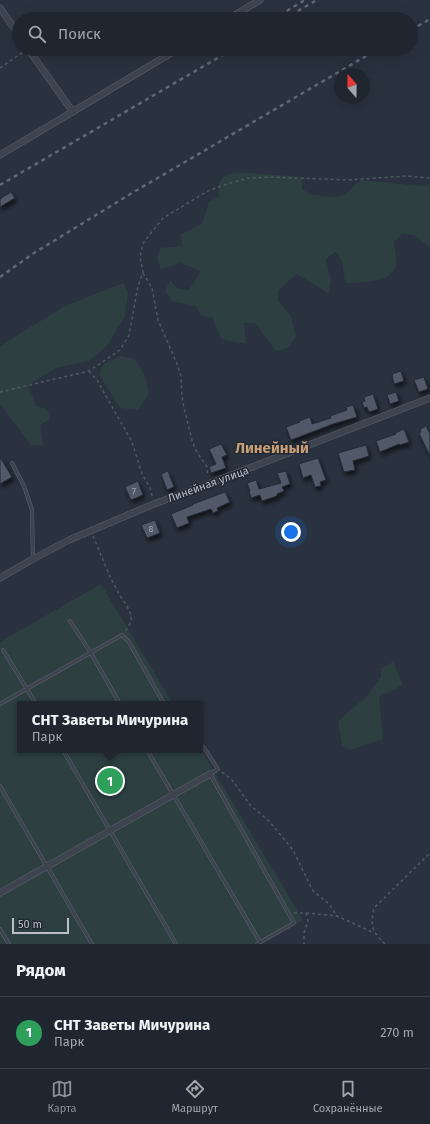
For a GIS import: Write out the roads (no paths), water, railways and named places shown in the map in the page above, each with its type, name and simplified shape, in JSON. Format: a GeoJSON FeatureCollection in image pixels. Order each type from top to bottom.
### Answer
{"type":"FeatureCollection","features":[{"type":"Feature","properties":{"kind":"street"},"geometry":{"type":"LineString","coordinates":[[240,12],[260,0]]}},
{"type":"Feature","properties":{"kind":"street"},"geometry":{"type":"LineString","coordinates":[[0,8],[12,25]]}},
{"type":"Feature","properties":{"kind":"street"},"geometry":{"type":"LineString","coordinates":[[33,56],[73,112]]}},
{"type":"Feature","properties":{"kind":"street"},"geometry":{"type":"LineString","coordinates":[[0,155],[166,56]]}},
{"type":"Feature","properties":{"kind":"street","name":"Линейная улица"},"geometry":{"type":"LineString","coordinates":[[0,578],[69,540],[154,504],[430,398]]}},
{"type":"Feature","properties":{"kind":"street"},"geometry":{"type":"LineString","coordinates":[[0,893],[210,774]]}},
{"type":"Feature","properties":{"kind":"lane"},"geometry":{"type":"LineString","coordinates":[[12,463],[24,486],[32,510],[33,559]]}},
{"type":"Feature","properties":{"kind":"lane"},"geometry":{"type":"LineString","coordinates":[[70,621],[91,653],[118,701]]}},
{"type":"Feature","properties":{"kind":"lane"},"geometry":{"type":"LineString","coordinates":[[0,704],[122,635],[129,642],[162,701]]}},
{"type":"Feature","properties":{"kind":"lane"},"geometry":{"type":"LineString","coordinates":[[3,650],[34,701]]}},
{"type":"Feature","properties":{"kind":"lane"},"geometry":{"type":"LineString","coordinates":[[149,753],[258,943],[294,923],[210,774],[218,769],[203,747]]}},
{"type":"Feature","properties":{"kind":"lane"},"geometry":{"type":"LineString","coordinates":[[64,753],[176,944]]}},
{"type":"Feature","properties":{"kind":"lane"},"geometry":{"type":"LineString","coordinates":[[0,786],[92,944]]}},
{"type":"Feature","properties":{"kind":"lane"},"geometry":{"type":"LineString","coordinates":[[0,929],[9,944]]}},
{"type":"Feature","properties":{"kind":"railway"},"geometry":{"type":"LineString","coordinates":[[285,12],[305,0]]}},
{"type":"Feature","properties":{"kind":"railway"},"geometry":{"type":"LineString","coordinates":[[296,12],[317,0]]}},
{"type":"Feature","properties":{"kind":"railway"},"geometry":{"type":"LineString","coordinates":[[418,26],[430,19]]}},
{"type":"Feature","properties":{"kind":"railway"},"geometry":{"type":"LineString","coordinates":[[0,185],[221,56]]}},
{"type":"Feature","properties":{"kind":"railway"},"geometry":{"type":"LineString","coordinates":[[0,277],[34,253],[132,193],[366,56]]}},
{"type":"Feature","properties":{"kind":"place","name":"СНТ Заветы Мичурина"},"geometry":{"type":"Point","coordinates":[110,781]}},
{"type":"Feature","properties":{"kind":"district","name":"Линейный"},"geometry":{"type":"Point","coordinates":[272,448]}}]}
